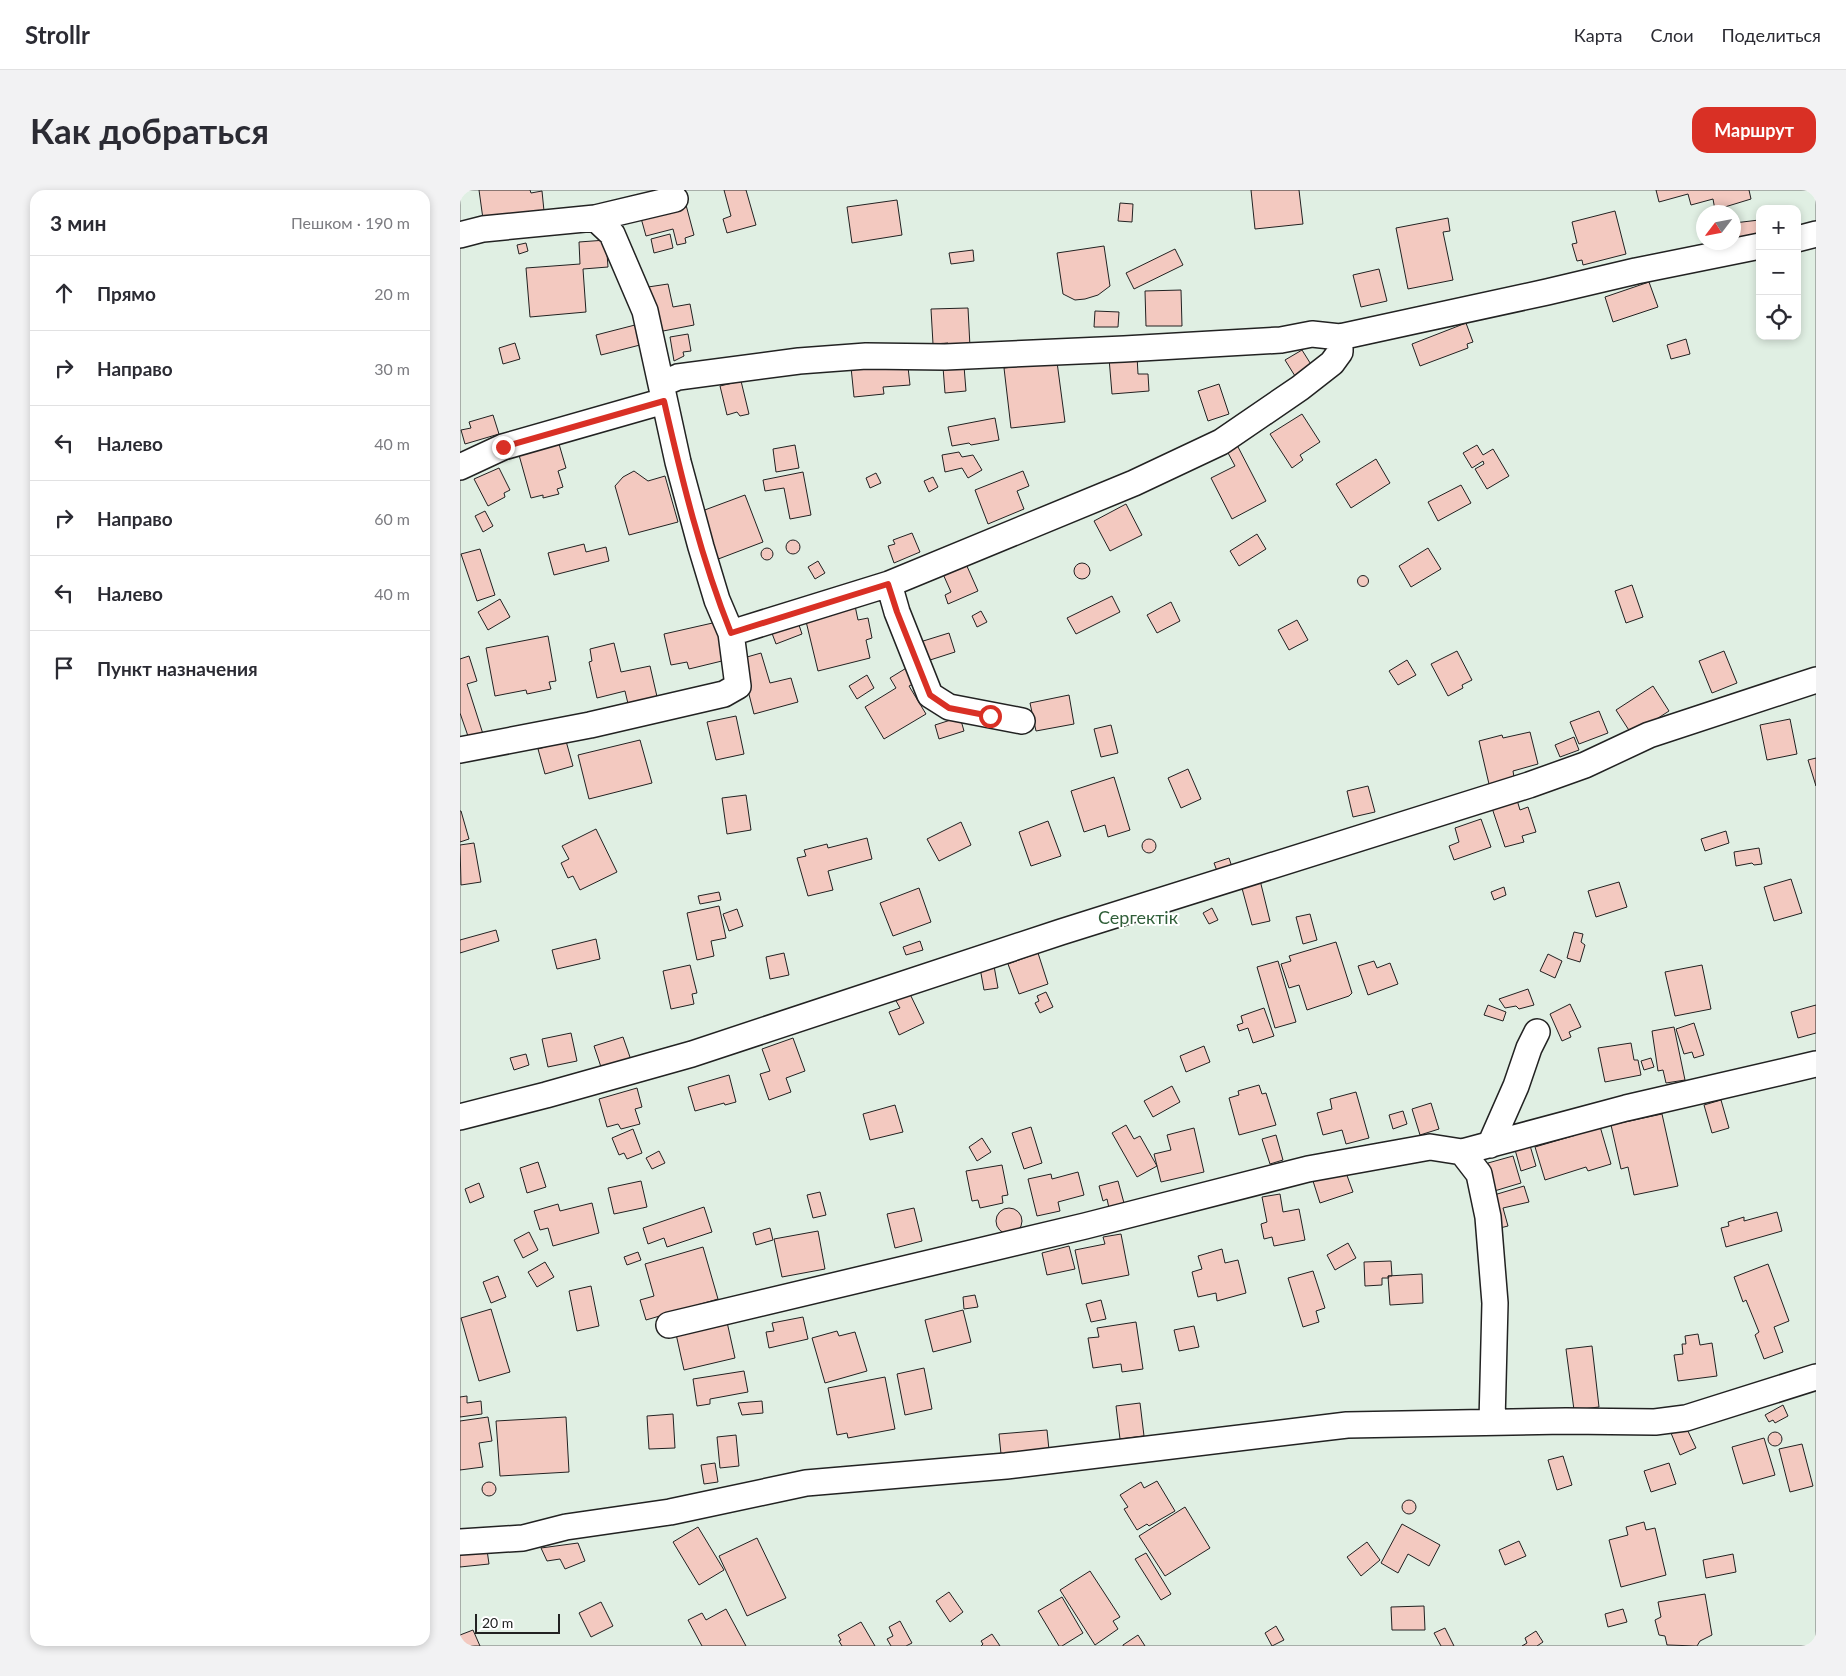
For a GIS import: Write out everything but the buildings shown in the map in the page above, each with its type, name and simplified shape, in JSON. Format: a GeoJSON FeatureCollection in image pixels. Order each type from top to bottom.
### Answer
{"type":"FeatureCollection","features":[{"type":"Feature","properties":{"kind":"street"},"geometry":{"type":"LineString","coordinates":[[460,235],[482,229],[595,218],[675,199]]}},
{"type":"Feature","properties":{"kind":"street"},"geometry":{"type":"LineString","coordinates":[[460,750],[590,725],[724,694],[738,686],[731,633],[701,548],[678,462],[645,312],[612,234],[595,218]]}},
{"type":"Feature","properties":{"kind":"street"},"geometry":{"type":"LineString","coordinates":[[1801,238],[1816,234]]}},
{"type":"Feature","properties":{"kind":"street"},"geometry":{"type":"LineString","coordinates":[[460,467],[503,447],[662,393],[678,377],[800,361],[866,356],[945,357],[1115,350],[1280,340],[1312,334],[1340,337],[1636,271],[1756,247]]}},
{"type":"Feature","properties":{"kind":"street"},"geometry":{"type":"LineString","coordinates":[[731,633],[888,584],[1134,483],[1221,442],[1300,388],[1332,363],[1340,352],[1340,337]]}},
{"type":"Feature","properties":{"kind":"street"},"geometry":{"type":"LineString","coordinates":[[888,584],[930,695],[949,708],[1022,721]]}},
{"type":"Feature","properties":{"kind":"street"},"geometry":{"type":"LineString","coordinates":[[460,1117],[692,1054],[1052,935],[1529,785],[1586,765],[1649,735],[1816,680]]}},
{"type":"Feature","properties":{"kind":"street"},"geometry":{"type":"LineString","coordinates":[[1490,1145],[1537,1032]]}},
{"type":"Feature","properties":{"kind":"street"},"geometry":{"type":"LineString","coordinates":[[669,1325],[1085,1226],[1308,1169],[1430,1147],[1462,1152],[1626,1108],[1816,1064]]}},
{"type":"Feature","properties":{"kind":"street"},"geometry":{"type":"LineString","coordinates":[[1462,1152],[1479,1174],[1488,1217],[1495,1303],[1492,1422]]}},
{"type":"Feature","properties":{"kind":"street"},"geometry":{"type":"LineString","coordinates":[[460,1542],[523,1538],[566,1527],[670,1512],[806,1484],[1006,1466],[1347,1425],[1566,1421],[1655,1422],[1686,1418],[1816,1377]]}},
{"type":"Feature","properties":{"kind":"green space","name":"Сергектік"},"geometry":{"type":"Polygon","coordinates":[[[460,190],[1816,190],[1816,1646],[460,1646],[460,190]]]}},
{"type":"Feature","properties":{"kind":"route"},"geometry":{"type":"LineString","coordinates":[[503,447],[664,401],[701,548],[731,633],[888,584],[930,695],[949,708],[990,716]]}}]}
